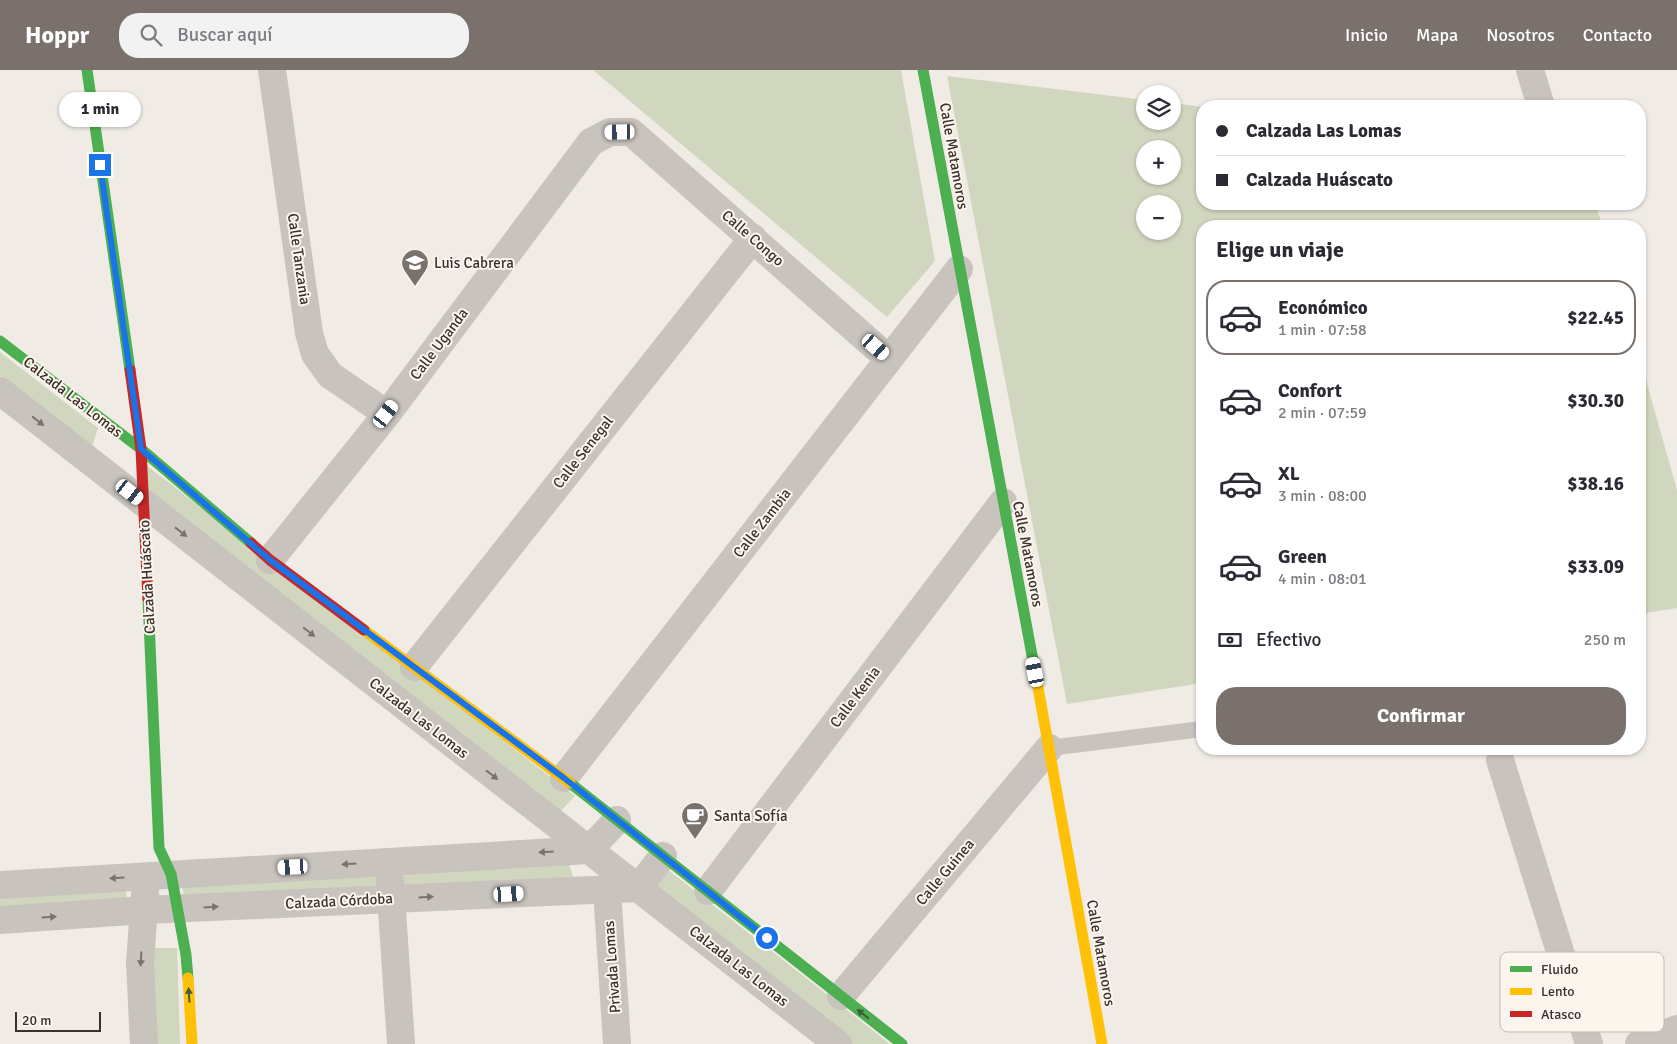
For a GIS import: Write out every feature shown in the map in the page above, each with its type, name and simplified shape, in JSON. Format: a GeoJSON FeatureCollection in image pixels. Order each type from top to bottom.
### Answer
{"type":"FeatureCollection","features":[{"type":"Feature","properties":{"kind":"street","name":"Calzada Huáscato"},"geometry":{"type":"LineString","coordinates":[[87,70],[141,449],[160,848],[159,875],[145,910],[140,963],[144,1044]]}},
{"type":"Feature","properties":{"kind":"street","name":"Calle Tanzania"},"geometry":{"type":"LineString","coordinates":[[272,70],[309,333],[315,354],[330,375],[386,414]]}},
{"type":"Feature","properties":{"kind":"street","name":"Calle Matamoros"},"geometry":{"type":"LineString","coordinates":[[923,70],[1102,1044]]}},
{"type":"Feature","properties":{"kind":"street"},"geometry":{"type":"LineString","coordinates":[[1530,70],[1539,100]]}},
{"type":"Feature","properties":{"kind":"street","name":"Calle Uganda"},"geometry":{"type":"LineString","coordinates":[[270,560],[386,414],[591,142],[610,132]]}},
{"type":"Feature","properties":{"kind":"street","name":"Calle Congo"},"geometry":{"type":"LineString","coordinates":[[610,132],[631,132],[890,359]]}},
{"type":"Feature","properties":{"kind":"street","name":"Calle Senegal"},"geometry":{"type":"LineString","coordinates":[[414,667],[753,238]]}},
{"type":"Feature","properties":{"kind":"street","name":"Calle Zambia"},"geometry":{"type":"LineString","coordinates":[[564,778],[960,269]]}},
{"type":"Feature","properties":{"kind":"street","name":"Calzada Las Lomas"},"geometry":{"type":"LineString","coordinates":[[0,341],[141,449],[270,560],[564,778],[902,1044]]}},
{"type":"Feature","properties":{"kind":"street","name":"Calzada Las Lomas"},"geometry":{"type":"LineString","coordinates":[[0,391],[838,1044]]}},
{"type":"Feature","properties":{"kind":"street","name":"Calle Kenia"},"geometry":{"type":"LineString","coordinates":[[708,891],[1003,502]]}},
{"type":"Feature","properties":{"kind":"street","name":"Calle Guinea"},"geometry":{"type":"LineString","coordinates":[[841,996],[1049,748]]}},
{"type":"Feature","properties":{"kind":"street"},"geometry":{"type":"LineString","coordinates":[[1500,760],[1560,952]]}},
{"type":"Feature","properties":{"kind":"street"},"geometry":{"type":"LineString","coordinates":[[0,885],[589,850],[617,820]]}},
{"type":"Feature","properties":{"kind":"street"},"geometry":{"type":"LineString","coordinates":[[638,888],[663,856]]}},
{"type":"Feature","properties":{"kind":"street"},"geometry":{"type":"LineString","coordinates":[[388,862],[401,1044]]}},
{"type":"Feature","properties":{"kind":"street"},"geometry":{"type":"LineString","coordinates":[[159,875],[178,909],[186,955],[192,1044]]}},
{"type":"Feature","properties":{"kind":"street","name":"Calzada Córdoba"},"geometry":{"type":"LineString","coordinates":[[0,920],[145,910],[638,888]]}},
{"type":"Feature","properties":{"kind":"street","name":"Privada Lomas"},"geometry":{"type":"LineString","coordinates":[[607,889],[617,1044]]}},
{"type":"Feature","properties":{"kind":"street"},"geometry":{"type":"LineString","coordinates":[[1585,1032],[1589,1044]]}},
{"type":"Feature","properties":{"kind":"lane"},"geometry":{"type":"LineString","coordinates":[[1049,748],[1196,730]]}},
{"type":"Feature","properties":{"kind":"green space"},"geometry":{"type":"Polygon","coordinates":[[[593,70],[901,70],[935,261],[887,317],[593,70]]]}},
{"type":"Feature","properties":{"kind":"green space"},"geometry":{"type":"Polygon","coordinates":[[[947,76],[1136,99],[1136,130],[1181,130],[1181,104],[1196,106],[1196,210],[1598,210],[1600,220],[1196,220],[1196,684],[1067,704],[947,76]]]}},
{"type":"Feature","properties":{"kind":"green space"},"geometry":{"type":"Polygon","coordinates":[[[0,352],[98,428],[92,447],[0,376],[0,352]]]}},
{"type":"Feature","properties":{"kind":"green space"},"geometry":{"type":"Polygon","coordinates":[[[1646,380],[1677,490],[1677,608],[1646,613],[1646,380]]]}},
{"type":"Feature","properties":{"kind":"green space"},"geometry":{"type":"Polygon","coordinates":[[[142,462],[575,796],[557,815],[144,504],[142,462]]]}},
{"type":"Feature","properties":{"kind":"green space"},"geometry":{"type":"Polygon","coordinates":[[[568,861],[574,880],[184,897],[180,874],[568,861]]]}},
{"type":"Feature","properties":{"kind":"green space"},"geometry":{"type":"Polygon","coordinates":[[[658,862],[890,1044],[846,1044],[638,888],[658,862]]]}},
{"type":"Feature","properties":{"kind":"green space"},"geometry":{"type":"Polygon","coordinates":[[[124,883],[128,904],[0,914],[0,890],[124,883]]]}},
{"type":"Feature","properties":{"kind":"green space"},"geometry":{"type":"Polygon","coordinates":[[[152,948],[177,948],[180,1044],[155,1044],[152,948]]]}},
{"type":"Feature","properties":{"kind":"traffic: fast"},"geometry":{"type":"LineString","coordinates":[[87,70],[130,370]]}},
{"type":"Feature","properties":{"kind":"traffic: fast"},"geometry":{"type":"LineString","coordinates":[[923,70],[1037,682]]}},
{"type":"Feature","properties":{"kind":"traffic: fast"},"geometry":{"type":"LineString","coordinates":[[0,341],[141,449],[251,543]]}},
{"type":"Feature","properties":{"kind":"traffic: fast"},"geometry":{"type":"LineString","coordinates":[[148,599],[159,848],[171,874],[186,955],[188,978]]}},
{"type":"Feature","properties":{"kind":"traffic: fast"},"geometry":{"type":"LineString","coordinates":[[570,783],[902,1044]]}},
{"type":"Feature","properties":{"kind":"traffic: slow"},"geometry":{"type":"LineString","coordinates":[[364,630],[570,783]]}},
{"type":"Feature","properties":{"kind":"traffic: slow"},"geometry":{"type":"LineString","coordinates":[[1037,682],[1102,1044]]}},
{"type":"Feature","properties":{"kind":"traffic: slow"},"geometry":{"type":"LineString","coordinates":[[188,978],[192,1044]]}},
{"type":"Feature","properties":{"kind":"traffic: jam"},"geometry":{"type":"LineString","coordinates":[[130,370],[141,449],[148,599]]}},
{"type":"Feature","properties":{"kind":"traffic: jam"},"geometry":{"type":"LineString","coordinates":[[251,543],[270,560],[364,630]]}},
{"type":"Feature","properties":{"kind":"place","name":"Luis Cabrera"},"geometry":{"type":"Point","coordinates":[415,287]}},
{"type":"Feature","properties":{"kind":"place","name":"Santa Sofía"},"geometry":{"type":"Point","coordinates":[695,840]}},
{"type":"Feature","properties":{"kind":"route"},"geometry":{"type":"LineString","coordinates":[[100,165],[141,449],[270,560],[564,778],[767,938]]}}]}
